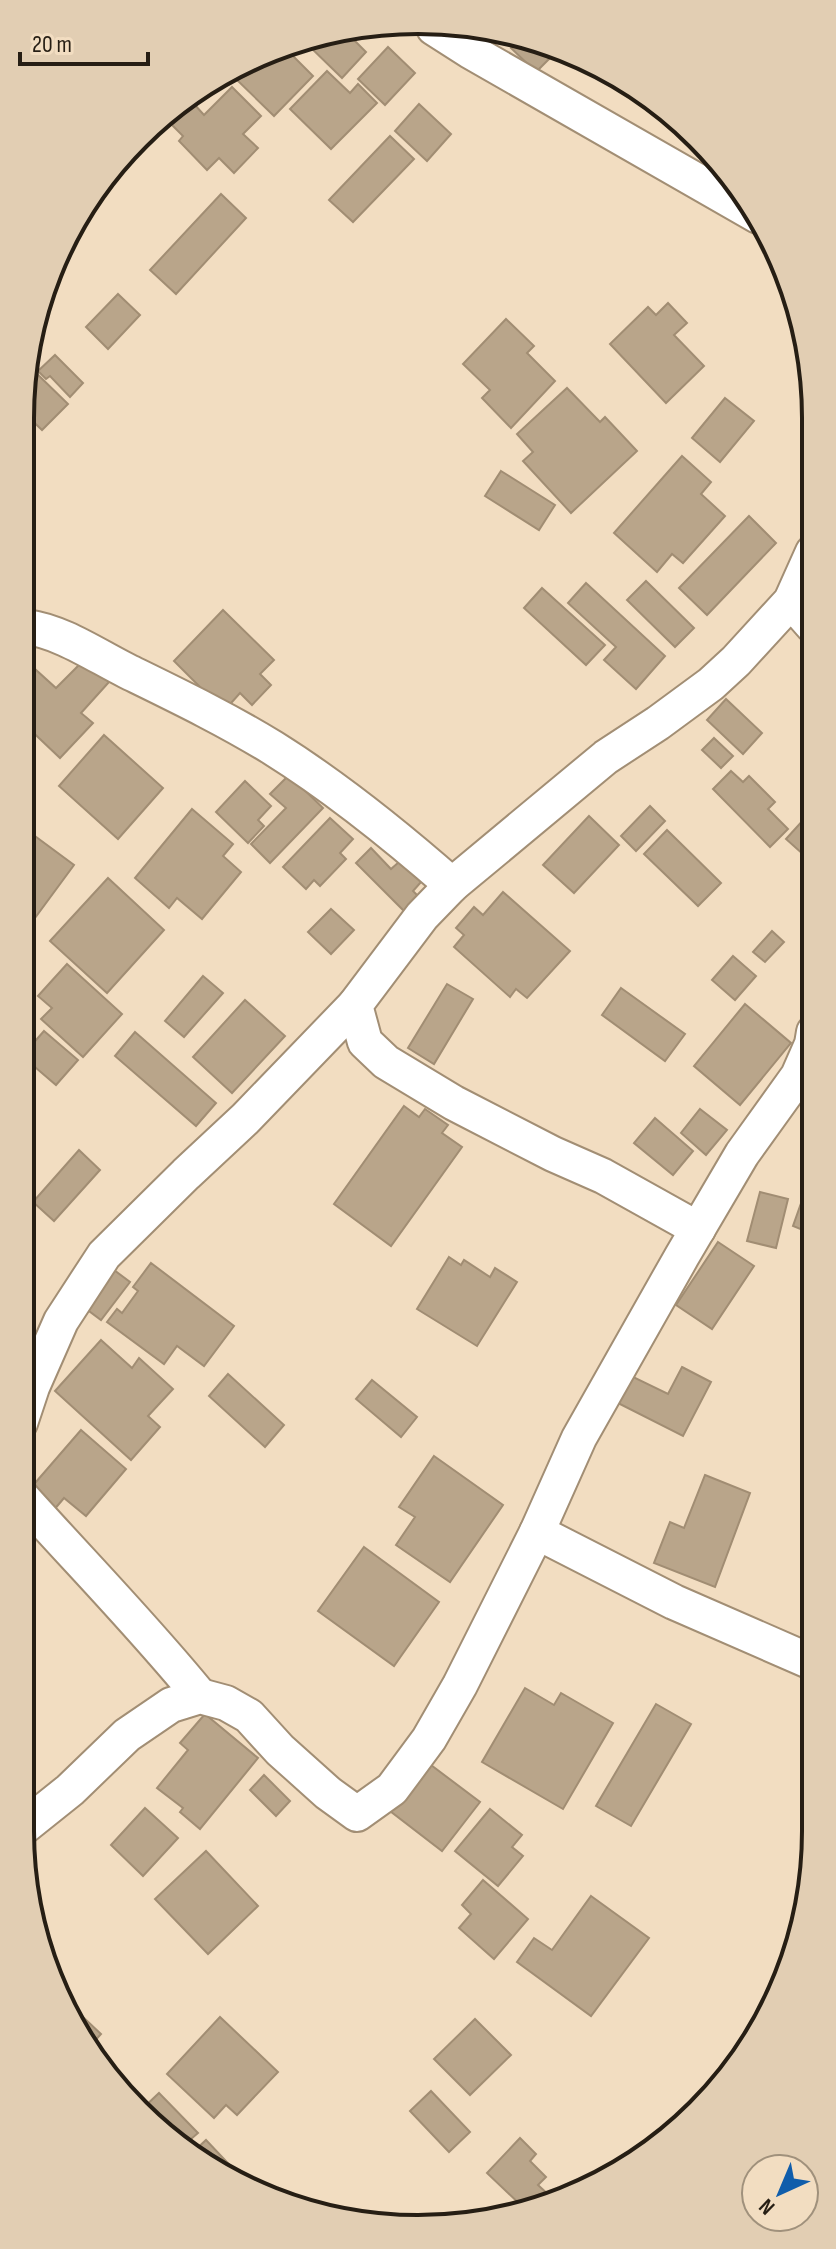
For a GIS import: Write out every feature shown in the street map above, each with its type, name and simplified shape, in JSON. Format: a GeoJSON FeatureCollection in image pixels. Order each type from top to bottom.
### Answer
{"type":"FeatureCollection","features":[{"type":"Feature","properties":{"kind":"street"},"geometry":{"type":"LineString","coordinates":[[480,41],[734,201]]}},
{"type":"Feature","properties":{"kind":"street"},"geometry":{"type":"LineString","coordinates":[[34,1382],[61,1321],[104,1255],[245,1119],[355,1005],[422,916],[452,885],[606,757],[658,723],[802,613]]}},
{"type":"Feature","properties":{"kind":"street"},"geometry":{"type":"LineString","coordinates":[[34,629],[54,634],[272,747],[341,793],[452,885]]}},
{"type":"Feature","properties":{"kind":"street"},"geometry":{"type":"LineString","coordinates":[[355,1005],[365,1042],[386,1062],[454,1103],[603,1176],[698,1229]]}},
{"type":"Feature","properties":{"kind":"street"},"geometry":{"type":"LineString","coordinates":[[34,1819],[70,1790],[127,1735],[171,1705],[200,1696],[226,1703],[249,1716],[280,1750],[357,1814],[392,1789],[429,1739],[460,1685],[537,1532],[579,1438],[742,1154],[802,1067]]}},
{"type":"Feature","properties":{"kind":"street"},"geometry":{"type":"LineString","coordinates":[[34,1511],[151,1637],[200,1696]]}},
{"type":"Feature","properties":{"kind":"street"},"geometry":{"type":"LineString","coordinates":[[537,1532],[674,1602],[802,1658]]}},
{"type":"Feature","properties":{"kind":"building"},"geometry":{"type":"Polygon","coordinates":[[[353,39],[366,52],[342,78],[312,49],[353,39]]]}},
{"type":"Feature","properties":{"kind":"building"},"geometry":{"type":"Polygon","coordinates":[[[513,46],[550,58],[536,72],[511,48],[513,46]]]}},
{"type":"Feature","properties":{"kind":"building"},"geometry":{"type":"Polygon","coordinates":[[[388,47],[415,73],[385,105],[358,79],[388,47]]]}},
{"type":"Feature","properties":{"kind":"building"},"geometry":{"type":"Polygon","coordinates":[[[292,55],[313,76],[274,116],[237,80],[292,55]]]}},
{"type":"Feature","properties":{"kind":"building"},"geometry":{"type":"Polygon","coordinates":[[[327,71],[350,93],[358,84],[377,103],[331,149],[290,109],[327,71]]]}},
{"type":"Feature","properties":{"kind":"building"},"geometry":{"type":"Polygon","coordinates":[[[232,87],[261,116],[243,134],[258,148],[234,173],[219,158],[207,170],[179,141],[183,136],[172,125],[195,105],[204,115],[232,87]]]}},
{"type":"Feature","properties":{"kind":"building"},"geometry":{"type":"Polygon","coordinates":[[[419,104],[451,134],[427,161],[395,131],[419,104]]]}},
{"type":"Feature","properties":{"kind":"building"},"geometry":{"type":"Polygon","coordinates":[[[390,136],[414,159],[353,222],[329,200],[390,136]]]}},
{"type":"Feature","properties":{"kind":"building"},"geometry":{"type":"Polygon","coordinates":[[[221,194],[246,218],[176,294],[150,270],[221,194]]]}},
{"type":"Feature","properties":{"kind":"building"},"geometry":{"type":"Polygon","coordinates":[[[118,294],[140,315],[108,349],[86,327],[118,294]]]}},
{"type":"Feature","properties":{"kind":"building"},"geometry":{"type":"Polygon","coordinates":[[[668,303],[687,323],[674,335],[704,366],[666,403],[610,344],[648,307],[656,315],[668,303]]]}},
{"type":"Feature","properties":{"kind":"building"},"geometry":{"type":"Polygon","coordinates":[[[506,319],[534,346],[527,353],[555,381],[511,428],[482,398],[490,390],[463,364],[506,319]]]}},
{"type":"Feature","properties":{"kind":"building"},"geometry":{"type":"Polygon","coordinates":[[[55,355],[83,383],[70,397],[50,376],[46,379],[38,371],[55,355]]]}},
{"type":"Feature","properties":{"kind":"building"},"geometry":{"type":"Polygon","coordinates":[[[37,373],[68,404],[42,430],[34,422],[37,373]]]}},
{"type":"Feature","properties":{"kind":"building"},"geometry":{"type":"Polygon","coordinates":[[[567,388],[600,422],[605,417],[637,451],[571,513],[523,461],[533,452],[517,434],[567,388]]]}},
{"type":"Feature","properties":{"kind":"building"},"geometry":{"type":"Polygon","coordinates":[[[725,398],[754,421],[720,462],[692,438],[725,398]]]}},
{"type":"Feature","properties":{"kind":"building"},"geometry":{"type":"Polygon","coordinates":[[[682,456],[711,482],[701,494],[725,516],[683,563],[672,554],[657,572],[614,533],[682,456]]]}},
{"type":"Feature","properties":{"kind":"building"},"geometry":{"type":"Polygon","coordinates":[[[501,471],[555,505],[539,530],[485,496],[501,471]]]}},
{"type":"Feature","properties":{"kind":"building"},"geometry":{"type":"Polygon","coordinates":[[[749,516],[776,543],[707,615],[679,588],[749,516]]]}},
{"type":"Feature","properties":{"kind":"building"},"geometry":{"type":"Polygon","coordinates":[[[646,581],[694,628],[675,647],[627,600],[646,581]]]}},
{"type":"Feature","properties":{"kind":"building"},"geometry":{"type":"Polygon","coordinates":[[[586,583],[665,656],[636,689],[604,660],[616,647],[568,603],[586,583]]]}},
{"type":"Feature","properties":{"kind":"building"},"geometry":{"type":"Polygon","coordinates":[[[542,588],[605,645],[586,665],[524,608],[542,588]]]}},
{"type":"Feature","properties":{"kind":"building"},"geometry":{"type":"Polygon","coordinates":[[[223,610],[274,660],[260,674],[271,685],[252,705],[240,693],[224,711],[174,661],[223,610]]]}},
{"type":"Feature","properties":{"kind":"building"},"geometry":{"type":"Polygon","coordinates":[[[85,659],[109,682],[81,713],[93,723],[60,758],[34,733],[34,668],[56,688],[85,659]]]}},
{"type":"Feature","properties":{"kind":"building"},"geometry":{"type":"Polygon","coordinates":[[[726,699],[762,733],[743,754],[707,720],[726,699]]]}},
{"type":"Feature","properties":{"kind":"building"},"geometry":{"type":"Polygon","coordinates":[[[104,735],[163,788],[118,839],[59,786],[104,735]]]}},
{"type":"Feature","properties":{"kind":"building"},"geometry":{"type":"Polygon","coordinates":[[[714,738],[733,756],[721,768],[702,750],[714,738]]]}},
{"type":"Feature","properties":{"kind":"building"},"geometry":{"type":"Polygon","coordinates":[[[731,771],[743,782],[749,776],[775,802],[768,809],[788,829],[770,847],[713,789],[731,771]]]}},
{"type":"Feature","properties":{"kind":"building"},"geometry":{"type":"Polygon","coordinates":[[[289,775],[323,808],[270,863],[251,844],[286,808],[270,794],[289,775]]]}},
{"type":"Feature","properties":{"kind":"building"},"geometry":{"type":"Polygon","coordinates":[[[245,781],[271,806],[258,820],[264,826],[248,843],[216,812],[245,781]]]}},
{"type":"Feature","properties":{"kind":"building"},"geometry":{"type":"Polygon","coordinates":[[[650,806],[665,821],[636,851],[621,836],[650,806]]]}},
{"type":"Feature","properties":{"kind":"building"},"geometry":{"type":"Polygon","coordinates":[[[192,809],[233,844],[223,856],[241,872],[202,919],[177,898],[169,908],[135,878],[192,809]]]}},
{"type":"Feature","properties":{"kind":"building"},"geometry":{"type":"Polygon","coordinates":[[[589,816],[619,845],[574,893],[543,865],[589,816]]]}},
{"type":"Feature","properties":{"kind":"building"},"geometry":{"type":"Polygon","coordinates":[[[330,818],[353,839],[340,853],[346,859],[320,886],[314,880],[306,889],[283,867],[330,818]]]}},
{"type":"Feature","properties":{"kind":"building"},"geometry":{"type":"Polygon","coordinates":[[[802,821],[802,853],[786,839],[802,821]]]}},
{"type":"Feature","properties":{"kind":"building"},"geometry":{"type":"Polygon","coordinates":[[[667,830],[721,883],[698,906],[644,854],[667,830]]]}},
{"type":"Feature","properties":{"kind":"building"},"geometry":{"type":"Polygon","coordinates":[[[34,835],[74,865],[34,919],[34,835]]]}},
{"type":"Feature","properties":{"kind":"building"},"geometry":{"type":"Polygon","coordinates":[[[371,848],[391,869],[400,861],[421,882],[413,891],[420,898],[405,912],[356,863],[371,848]]]}},
{"type":"Feature","properties":{"kind":"building"},"geometry":{"type":"Polygon","coordinates":[[[108,878],[164,930],[107,993],[50,941],[108,878]]]}},
{"type":"Feature","properties":{"kind":"building"},"geometry":{"type":"Polygon","coordinates":[[[503,892],[570,951],[527,998],[516,989],[510,997],[454,947],[464,935],[456,928],[474,907],[483,915],[503,892]]]}},
{"type":"Feature","properties":{"kind":"building"},"geometry":{"type":"Polygon","coordinates":[[[331,909],[354,930],[331,954],[308,932],[331,909]]]}},
{"type":"Feature","properties":{"kind":"building"},"geometry":{"type":"Polygon","coordinates":[[[772,931],[784,942],[765,962],[753,952],[772,931]]]}},
{"type":"Feature","properties":{"kind":"building"},"geometry":{"type":"Polygon","coordinates":[[[733,956],[756,976],[735,1000],[712,980],[733,956]]]}},
{"type":"Feature","properties":{"kind":"building"},"geometry":{"type":"Polygon","coordinates":[[[67,964],[122,1014],[83,1057],[41,1019],[52,1008],[38,996],[67,964]]]}},
{"type":"Feature","properties":{"kind":"building"},"geometry":{"type":"Polygon","coordinates":[[[203,976],[223,993],[184,1037],[165,1021],[203,976]]]}},
{"type":"Feature","properties":{"kind":"building"},"geometry":{"type":"Polygon","coordinates":[[[447,984],[473,999],[434,1064],[408,1048],[447,984]]]}},
{"type":"Feature","properties":{"kind":"building"},"geometry":{"type":"Polygon","coordinates":[[[621,988],[685,1034],[665,1061],[602,1015],[621,988]]]}},
{"type":"Feature","properties":{"kind":"building"},"geometry":{"type":"Polygon","coordinates":[[[245,1000],[285,1036],[232,1093],[193,1057],[245,1000]]]}},
{"type":"Feature","properties":{"kind":"building"},"geometry":{"type":"Polygon","coordinates":[[[745,1004],[791,1043],[740,1105],[694,1066],[745,1004]]]}},
{"type":"Feature","properties":{"kind":"building"},"geometry":{"type":"Polygon","coordinates":[[[44,1031],[78,1060],[56,1085],[34,1066],[34,1042],[44,1031]]]}},
{"type":"Feature","properties":{"kind":"building"},"geometry":{"type":"Polygon","coordinates":[[[135,1032],[216,1103],[196,1126],[115,1056],[135,1032]]]}},
{"type":"Feature","properties":{"kind":"building"},"geometry":{"type":"Polygon","coordinates":[[[404,1106],[419,1117],[425,1109],[448,1125],[442,1133],[462,1147],[391,1246],[334,1204],[404,1106]]]}},
{"type":"Feature","properties":{"kind":"building"},"geometry":{"type":"Polygon","coordinates":[[[700,1109],[727,1130],[706,1155],[681,1133],[700,1109]]]}},
{"type":"Feature","properties":{"kind":"building"},"geometry":{"type":"Polygon","coordinates":[[[655,1118],[693,1151],[673,1175],[634,1143],[655,1118]]]}},
{"type":"Feature","properties":{"kind":"building"},"geometry":{"type":"Polygon","coordinates":[[[79,1150],[100,1170],[54,1221],[34,1201],[79,1150]]]}},
{"type":"Feature","properties":{"kind":"building"},"geometry":{"type":"Polygon","coordinates":[[[760,1192],[788,1199],[776,1248],[747,1241],[760,1192]]]}},
{"type":"Feature","properties":{"kind":"building"},"geometry":{"type":"Polygon","coordinates":[[[802,1201],[802,1230],[793,1226],[802,1201]]]}},
{"type":"Feature","properties":{"kind":"building"},"geometry":{"type":"Polygon","coordinates":[[[718,1242],[754,1266],[712,1329],[676,1305],[718,1242]]]}},
{"type":"Feature","properties":{"kind":"building"},"geometry":{"type":"Polygon","coordinates":[[[449,1257],[461,1265],[464,1260],[490,1277],[495,1268],[517,1282],[477,1346],[417,1309],[449,1257]]]}},
{"type":"Feature","properties":{"kind":"building"},"geometry":{"type":"Polygon","coordinates":[[[151,1263],[234,1326],[204,1366],[177,1346],[164,1364],[107,1322],[117,1309],[122,1313],[138,1291],[133,1287],[151,1263]]]}},
{"type":"Feature","properties":{"kind":"building"},"geometry":{"type":"Polygon","coordinates":[[[110,1267],[130,1282],[101,1320],[81,1305],[110,1267]]]}},
{"type":"Feature","properties":{"kind":"building"},"geometry":{"type":"Polygon","coordinates":[[[101,1340],[132,1368],[139,1358],[173,1389],[148,1416],[160,1427],[131,1460],[55,1391],[101,1340]]]}},
{"type":"Feature","properties":{"kind":"building"},"geometry":{"type":"Polygon","coordinates":[[[682,1367],[711,1382],[683,1436],[610,1399],[623,1372],[668,1394],[682,1367]]]}},
{"type":"Feature","properties":{"kind":"building"},"geometry":{"type":"Polygon","coordinates":[[[228,1374],[284,1425],[265,1447],[209,1396],[228,1374]]]}},
{"type":"Feature","properties":{"kind":"building"},"geometry":{"type":"Polygon","coordinates":[[[372,1380],[417,1417],[401,1437],[356,1399],[372,1380]]]}},
{"type":"Feature","properties":{"kind":"building"},"geometry":{"type":"Polygon","coordinates":[[[81,1430],[126,1469],[86,1516],[64,1498],[53,1511],[34,1494],[34,1484],[81,1430]]]}},
{"type":"Feature","properties":{"kind":"building"},"geometry":{"type":"Polygon","coordinates":[[[434,1456],[503,1505],[450,1582],[396,1545],[415,1517],[399,1507],[434,1456]]]}},
{"type":"Feature","properties":{"kind":"building"},"geometry":{"type":"Polygon","coordinates":[[[705,1475],[750,1493],[715,1587],[654,1563],[670,1522],[684,1528],[705,1475]]]}},
{"type":"Feature","properties":{"kind":"building"},"geometry":{"type":"Polygon","coordinates":[[[364,1547],[439,1602],[394,1666],[318,1611],[364,1547]]]}},
{"type":"Feature","properties":{"kind":"building"},"geometry":{"type":"Polygon","coordinates":[[[525,1688],[554,1705],[561,1693],[613,1723],[563,1809],[482,1762],[525,1688]]]}},
{"type":"Feature","properties":{"kind":"building"},"geometry":{"type":"Polygon","coordinates":[[[656,1704],[691,1724],[631,1826],[596,1806],[656,1704]]]}},
{"type":"Feature","properties":{"kind":"building"},"geometry":{"type":"Polygon","coordinates":[[[205,1714],[258,1758],[200,1829],[180,1812],[183,1808],[157,1788],[188,1750],[180,1743],[205,1714]]]}},
{"type":"Feature","properties":{"kind":"building"},"geometry":{"type":"Polygon","coordinates":[[[427,1762],[480,1802],[442,1851],[390,1811],[427,1762]]]}},
{"type":"Feature","properties":{"kind":"building"},"geometry":{"type":"Polygon","coordinates":[[[264,1775],[290,1801],[276,1816],[250,1790],[264,1775]]]}},
{"type":"Feature","properties":{"kind":"building"},"geometry":{"type":"Polygon","coordinates":[[[145,1808],[178,1838],[143,1876],[111,1845],[145,1808]]]}},
{"type":"Feature","properties":{"kind":"building"},"geometry":{"type":"Polygon","coordinates":[[[490,1809],[522,1835],[512,1847],[523,1856],[498,1886],[455,1851],[490,1809]]]}},
{"type":"Feature","properties":{"kind":"building"},"geometry":{"type":"Polygon","coordinates":[[[206,1851],[258,1906],[208,1954],[155,1899],[206,1851]]]}},
{"type":"Feature","properties":{"kind":"building"},"geometry":{"type":"Polygon","coordinates":[[[483,1880],[528,1919],[494,1959],[459,1928],[471,1914],[462,1905],[483,1880]]]}},
{"type":"Feature","properties":{"kind":"building"},"geometry":{"type":"Polygon","coordinates":[[[591,1896],[649,1938],[591,2016],[517,1962],[534,1938],[552,1950],[591,1896]]]}},
{"type":"Feature","properties":{"kind":"building"},"geometry":{"type":"Polygon","coordinates":[[[81,2015],[101,2034],[96,2040],[81,2015]]]}},
{"type":"Feature","properties":{"kind":"building"},"geometry":{"type":"Polygon","coordinates":[[[220,2017],[278,2072],[237,2115],[226,2105],[214,2118],[167,2074],[220,2017]]]}},
{"type":"Feature","properties":{"kind":"building"},"geometry":{"type":"Polygon","coordinates":[[[475,2019],[511,2055],[470,2095],[434,2059],[475,2019]]]}},
{"type":"Feature","properties":{"kind":"building"},"geometry":{"type":"Polygon","coordinates":[[[431,2091],[470,2132],[449,2152],[410,2111],[431,2091]]]}},
{"type":"Feature","properties":{"kind":"building"},"geometry":{"type":"Polygon","coordinates":[[[159,2093],[198,2133],[190,2140],[147,2104],[159,2093]]]}},
{"type":"Feature","properties":{"kind":"building"},"geometry":{"type":"Polygon","coordinates":[[[520,2138],[536,2154],[530,2161],[546,2177],[538,2185],[547,2193],[517,2202],[487,2173],[520,2138]]]}},
{"type":"Feature","properties":{"kind":"building"},"geometry":{"type":"Polygon","coordinates":[[[206,2140],[231,2167],[226,2164],[199,2146],[206,2140]]]}}]}
